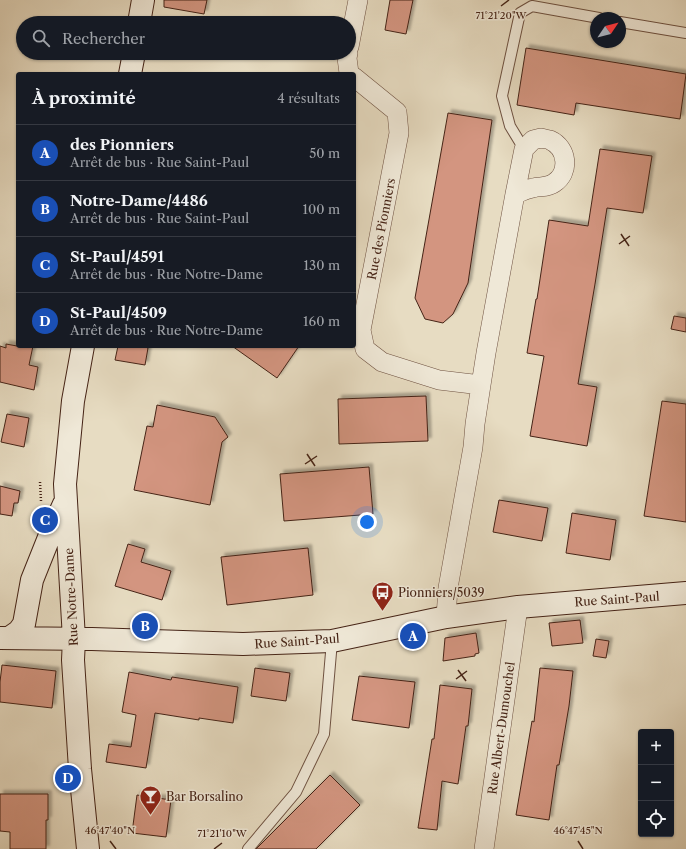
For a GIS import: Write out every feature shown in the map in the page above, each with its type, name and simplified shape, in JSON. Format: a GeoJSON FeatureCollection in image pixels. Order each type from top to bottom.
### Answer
{"type":"FeatureCollection","features":[{"type":"Feature","properties":{"kind":"street"},"geometry":{"type":"LineString","coordinates":[[140,16],[143,0]]}},
{"type":"Feature","properties":{"kind":"street"},"geometry":{"type":"LineString","coordinates":[[355,16],[358,0]]}},
{"type":"Feature","properties":{"kind":"street"},"geometry":{"type":"LineString","coordinates":[[130,72],[133,60]]}},
{"type":"Feature","properties":{"kind":"street"},"geometry":{"type":"LineString","coordinates":[[347,60],[349,72]]}},
{"type":"Feature","properties":{"kind":"street","name":"Rue des Pionniers"},"geometry":{"type":"LineString","coordinates":[[356,79],[397,112],[399,133],[361,330],[365,349],[382,362],[439,380],[481,385]]}},
{"type":"Feature","properties":{"kind":"street"},"geometry":{"type":"LineString","coordinates":[[446,617],[448,588],[473,447],[474,424],[486,353],[515,194],[524,149],[533,140],[541,138],[550,140],[556,144],[562,150],[565,157],[564,172],[559,179],[546,187],[533,188],[515,194]]}},
{"type":"Feature","properties":{"kind":"street","name":"Rue Notre-Dame"},"geometry":{"type":"LineString","coordinates":[[83,348],[73,401],[66,472],[65,502],[74,638],[73,660],[80,768],[88,849]]}},
{"type":"Feature","properties":{"kind":"street"},"geometry":{"type":"LineString","coordinates":[[4,638],[19,631],[24,624],[32,580],[65,502]]}},
{"type":"Feature","properties":{"kind":"street","name":"Rue Saint-Paul"},"geometry":{"type":"LineString","coordinates":[[4,638],[74,638],[243,644],[332,640],[446,617],[518,607],[686,593]]}},
{"type":"Feature","properties":{"kind":"street","name":"Rue Albert-Dumouchel"},"geometry":{"type":"LineString","coordinates":[[484,849],[518,607]]}},
{"type":"Feature","properties":{"kind":"lane"},"geometry":{"type":"LineString","coordinates":[[524,149],[510,126],[502,96],[520,14],[532,6],[590,16]]}},
{"type":"Feature","properties":{"kind":"lane"},"geometry":{"type":"LineString","coordinates":[[626,23],[686,33]]}},
{"type":"Feature","properties":{"kind":"lane"},"geometry":{"type":"LineString","coordinates":[[248,849],[296,792],[324,734],[332,640]]}},
{"type":"Feature","properties":{"kind":"path"},"geometry":{"type":"LineString","coordinates":[[40,482],[41,501]]}},
{"type":"Feature","properties":{"kind":"building"},"geometry":{"type":"Polygon","coordinates":[[[164,0],[207,0],[204,14],[164,7],[164,0]]]}},
{"type":"Feature","properties":{"kind":"building"},"geometry":{"type":"Polygon","coordinates":[[[390,0],[413,0],[406,34],[385,30],[390,0]]]}},
{"type":"Feature","properties":{"kind":"building"},"geometry":{"type":"Polygon","coordinates":[[[526,48],[686,74],[680,119],[576,103],[574,115],[517,105],[526,48]]]}},
{"type":"Feature","properties":{"kind":"building"},"geometry":{"type":"Polygon","coordinates":[[[448,113],[492,120],[468,283],[453,314],[443,323],[425,319],[415,298],[448,113]]]}},
{"type":"Feature","properties":{"kind":"building"},"geometry":{"type":"Polygon","coordinates":[[[600,149],[652,156],[643,213],[607,208],[578,384],[597,387],[587,446],[530,436],[544,356],[527,353],[549,220],[588,226],[600,149]]]}},
{"type":"Feature","properties":{"kind":"building"},"geometry":{"type":"Polygon","coordinates":[[[674,316],[686,318],[686,332],[671,329],[674,316]]]}},
{"type":"Feature","properties":{"kind":"building"},"geometry":{"type":"Polygon","coordinates":[[[6,344],[16,346],[16,348],[33,348],[29,365],[38,367],[34,390],[0,382],[0,346],[6,348],[6,344]]]}},
{"type":"Feature","properties":{"kind":"building"},"geometry":{"type":"Polygon","coordinates":[[[118,348],[148,348],[145,365],[115,360],[118,348]]]}},
{"type":"Feature","properties":{"kind":"building"},"geometry":{"type":"Polygon","coordinates":[[[235,348],[298,348],[277,378],[235,348]]]}},
{"type":"Feature","properties":{"kind":"building"},"geometry":{"type":"Polygon","coordinates":[[[426,396],[428,441],[339,444],[338,399],[426,396]]]}},
{"type":"Feature","properties":{"kind":"building"},"geometry":{"type":"Polygon","coordinates":[[[662,401],[686,404],[686,522],[644,516],[662,401]]]}},
{"type":"Feature","properties":{"kind":"building"},"geometry":{"type":"Polygon","coordinates":[[[157,405],[215,417],[228,437],[222,442],[210,505],[134,490],[147,426],[153,427],[157,405]]]}},
{"type":"Feature","properties":{"kind":"building"},"geometry":{"type":"Polygon","coordinates":[[[7,414],[29,418],[24,447],[1,442],[7,414]]]}},
{"type":"Feature","properties":{"kind":"building"},"geometry":{"type":"Polygon","coordinates":[[[369,467],[373,514],[284,521],[280,474],[369,467]]]}},
{"type":"Feature","properties":{"kind":"building"},"geometry":{"type":"Polygon","coordinates":[[[0,486],[20,491],[18,503],[14,503],[12,516],[0,514],[0,486]]]}},
{"type":"Feature","properties":{"kind":"building"},"geometry":{"type":"Polygon","coordinates":[[[499,500],[548,508],[542,541],[493,532],[499,500]]]}},
{"type":"Feature","properties":{"kind":"building"},"geometry":{"type":"Polygon","coordinates":[[[572,513],[616,520],[610,560],[566,553],[572,513]]]}},
{"type":"Feature","properties":{"kind":"building"},"geometry":{"type":"Polygon","coordinates":[[[128,544],[145,549],[141,562],[171,571],[162,600],[115,586],[128,544]]]}},
{"type":"Feature","properties":{"kind":"building"},"geometry":{"type":"Polygon","coordinates":[[[308,548],[313,595],[227,605],[221,557],[308,548]]]}},
{"type":"Feature","properties":{"kind":"building"},"geometry":{"type":"Polygon","coordinates":[[[580,620],[583,643],[552,646],[549,623],[580,620]]]}},
{"type":"Feature","properties":{"kind":"building"},"geometry":{"type":"Polygon","coordinates":[[[476,633],[479,653],[475,654],[475,656],[443,661],[445,638],[476,633]]]}},
{"type":"Feature","properties":{"kind":"building"},"geometry":{"type":"Polygon","coordinates":[[[596,639],[609,641],[606,658],[593,656],[596,639]]]}},
{"type":"Feature","properties":{"kind":"building"},"geometry":{"type":"Polygon","coordinates":[[[2,665],[56,671],[52,708],[0,702],[2,665]]]}},
{"type":"Feature","properties":{"kind":"building"},"geometry":{"type":"Polygon","coordinates":[[[255,668],[290,673],[286,701],[251,696],[255,668]]]}},
{"type":"Feature","properties":{"kind":"building"},"geometry":{"type":"Polygon","coordinates":[[[540,668],[573,671],[569,706],[559,765],[557,765],[549,820],[516,815],[532,721],[534,722],[540,668]]]}},
{"type":"Feature","properties":{"kind":"building"},"geometry":{"type":"Polygon","coordinates":[[[129,672],[171,680],[172,677],[238,687],[233,723],[199,718],[199,720],[155,713],[146,768],[106,762],[109,744],[131,747],[136,715],[122,712],[129,672]]]}},
{"type":"Feature","properties":{"kind":"building"},"geometry":{"type":"Polygon","coordinates":[[[359,676],[415,682],[409,728],[352,720],[359,676]]]}},
{"type":"Feature","properties":{"kind":"building"},"geometry":{"type":"Polygon","coordinates":[[[440,685],[472,689],[468,726],[466,726],[458,784],[442,781],[437,830],[418,828],[432,739],[434,739],[440,685]]]}},
{"type":"Feature","properties":{"kind":"building"},"geometry":{"type":"Polygon","coordinates":[[[330,775],[360,805],[316,849],[256,849],[330,775]]]}},
{"type":"Feature","properties":{"kind":"building"},"geometry":{"type":"Polygon","coordinates":[[[0,794],[48,794],[46,849],[10,849],[10,832],[0,831],[0,794]]]}},
{"type":"Feature","properties":{"kind":"building","name":"Bar Borsalino"},"geometry":{"type":"Polygon","coordinates":[[[137,795],[171,800],[166,837],[132,833],[137,795]]]}},
{"type":"Feature","properties":{"kind":"place","name":"St-Paul/4591"},"geometry":{"type":"Point","coordinates":[45,520]}},
{"type":"Feature","properties":{"kind":"place","name":"Pionniers/5039"},"geometry":{"type":"Point","coordinates":[383,612]}},
{"type":"Feature","properties":{"kind":"place","name":"Notre-Dame/4486"},"geometry":{"type":"Point","coordinates":[145,626]}},
{"type":"Feature","properties":{"kind":"place","name":"des Pionniers"},"geometry":{"type":"Point","coordinates":[413,636]}},
{"type":"Feature","properties":{"kind":"place","name":"St-Paul/4509"},"geometry":{"type":"Point","coordinates":[68,778]}},
{"type":"Feature","properties":{"kind":"place","name":"Bar Borsalino"},"geometry":{"type":"Point","coordinates":[151,816]}}]}
